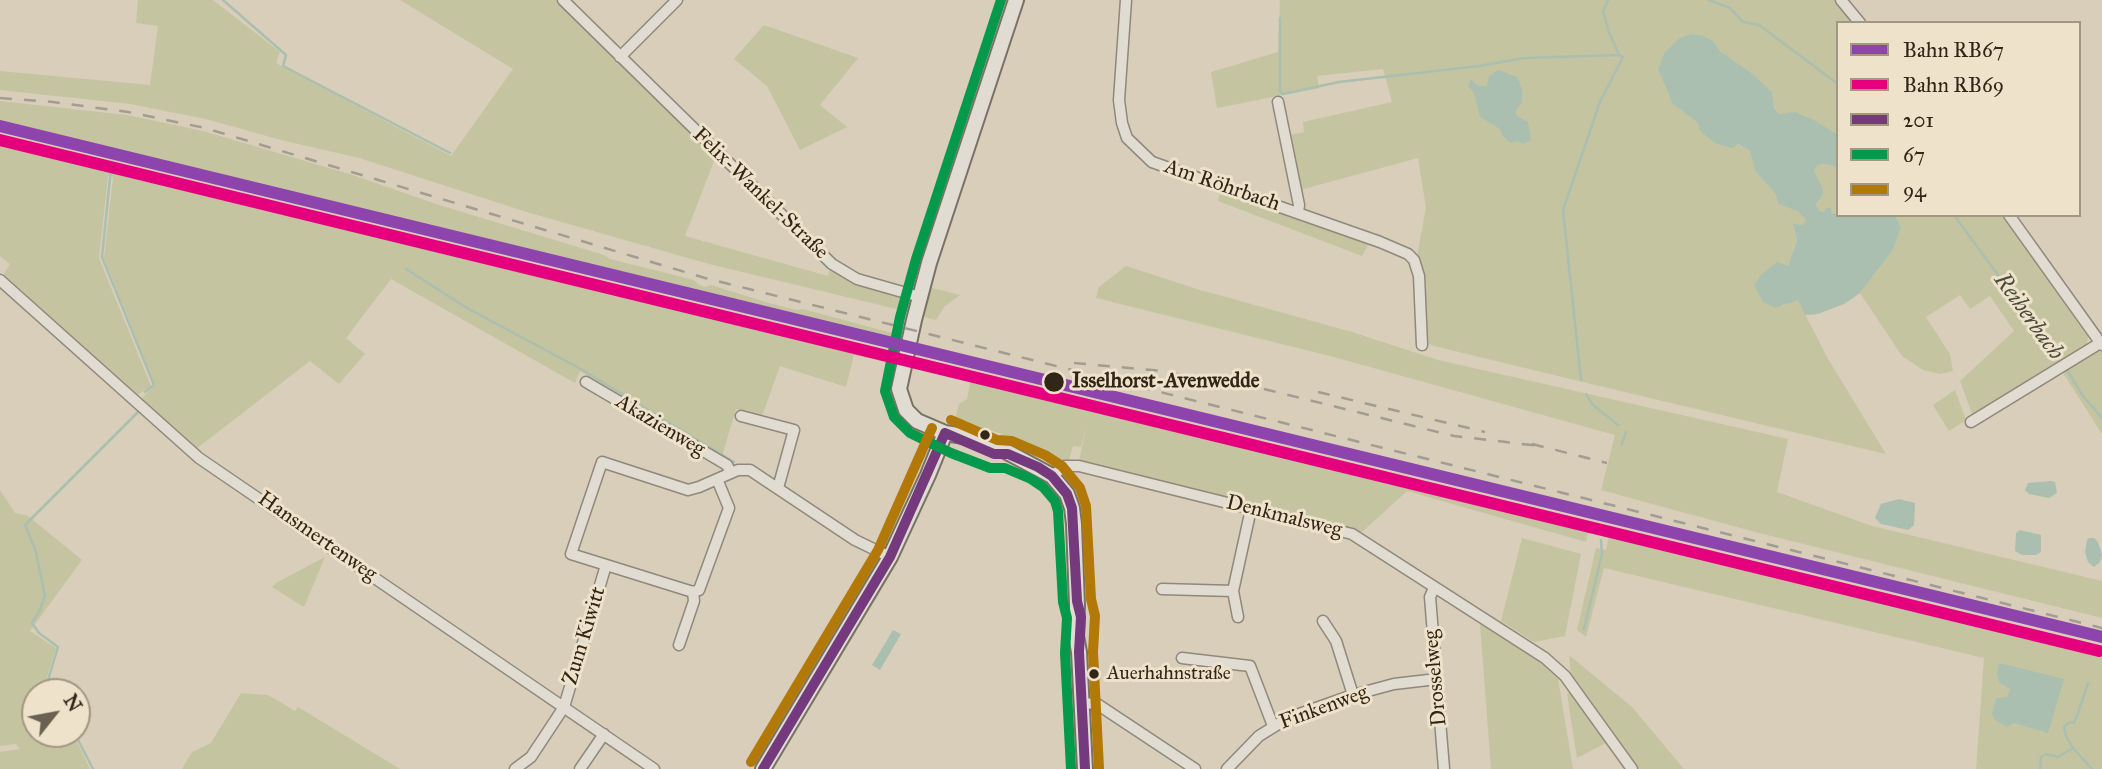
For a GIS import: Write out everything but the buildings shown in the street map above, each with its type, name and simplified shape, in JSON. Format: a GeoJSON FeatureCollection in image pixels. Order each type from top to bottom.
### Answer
{"type":"FeatureCollection","features":[{"type":"Feature","properties":{"kind":"street","name":"Felix-Wankel-Straße"},"geometry":{"type":"LineString","coordinates":[[563,0],[832,264],[857,279],[920,297]]}},
{"type":"Feature","properties":{"kind":"street"},"geometry":{"type":"LineString","coordinates":[[620,57],[677,0]]}},
{"type":"Feature","properties":{"kind":"street"},"geometry":{"type":"LineString","coordinates":[[1016,0],[920,297],[899,389],[902,404],[910,416],[946,434],[970,437],[996,446],[1052,476],[1067,494],[1072,508],[1077,605],[1082,627],[1080,652],[1085,769]]}},
{"type":"Feature","properties":{"kind":"street","name":"Am Röhrbach"},"geometry":{"type":"LineString","coordinates":[[1126,0],[1119,100],[1127,138],[1152,162],[1408,254],[1419,276],[1422,345]]}},
{"type":"Feature","properties":{"kind":"street"},"geometry":{"type":"LineString","coordinates":[[1842,0],[1858,21]]}},
{"type":"Feature","properties":{"kind":"street","name":"Am Röhrbach"},"geometry":{"type":"LineString","coordinates":[[1278,102],[1299,205],[1298,213]]}},
{"type":"Feature","properties":{"kind":"street"},"geometry":{"type":"LineString","coordinates":[[1971,422],[2064,367],[2100,339],[2010,217]]}},
{"type":"Feature","properties":{"kind":"street","name":"Hansmertenweg"},"geometry":{"type":"LineString","coordinates":[[0,280],[199,458],[654,769]]}},
{"type":"Feature","properties":{"kind":"street","name":"Akazienweg"},"geometry":{"type":"LineString","coordinates":[[586,382],[727,465],[731,472]]}},
{"type":"Feature","properties":{"kind":"street"},"geometry":{"type":"LineString","coordinates":[[741,416],[794,430],[778,488]]}},
{"type":"Feature","properties":{"kind":"street"},"geometry":{"type":"LineString","coordinates":[[763,769],[890,557],[946,434]]}},
{"type":"Feature","properties":{"kind":"street","name":"Zum Kiwitt"},"geometry":{"type":"LineString","coordinates":[[601,462],[571,554],[693,592]]}},
{"type":"Feature","properties":{"kind":"street","name":"Akazienweg"},"geometry":{"type":"LineString","coordinates":[[601,462],[688,490],[731,472],[750,470],[855,540],[890,557]]}},
{"type":"Feature","properties":{"kind":"street","name":"Denkmalsweg"},"geometry":{"type":"LineString","coordinates":[[1052,476],[1065,466],[1079,466],[1352,534],[1545,657],[1565,676],[1632,769]]}},
{"type":"Feature","properties":{"kind":"street"},"geometry":{"type":"LineString","coordinates":[[679,645],[694,601],[693,592],[702,586],[729,508],[717,479]]}},
{"type":"Feature","properties":{"kind":"street"},"geometry":{"type":"LineString","coordinates":[[1238,617],[1233,591],[1251,509]]}},
{"type":"Feature","properties":{"kind":"street","name":"Zum Kiwitt"},"geometry":{"type":"LineString","coordinates":[[520,766],[531,757],[564,707],[606,565]]}},
{"type":"Feature","properties":{"kind":"street","name":"Drosselweg"},"geometry":{"type":"LineString","coordinates":[[1434,588],[1430,597],[1444,769]]}},
{"type":"Feature","properties":{"kind":"street"},"geometry":{"type":"LineString","coordinates":[[1162,589],[1233,591]]}},
{"type":"Feature","properties":{"kind":"street"},"geometry":{"type":"LineString","coordinates":[[1323,621],[1336,641],[1353,695]]}},
{"type":"Feature","properties":{"kind":"street"},"geometry":{"type":"LineString","coordinates":[[1182,658],[1250,666],[1273,726]]}},
{"type":"Feature","properties":{"kind":"street","name":"Finkenweg"},"geometry":{"type":"LineString","coordinates":[[1227,769],[1259,736],[1300,712],[1404,682],[1437,679]]}},
{"type":"Feature","properties":{"kind":"street"},"geometry":{"type":"LineString","coordinates":[[1082,703],[1097,704],[1195,769]]}},
{"type":"Feature","properties":{"kind":"street"},"geometry":{"type":"LineString","coordinates":[[580,769],[604,734]]}},
{"type":"Feature","properties":{"kind":"street"},"geometry":{"type":"LineString","coordinates":[[520,766],[534,769]]}},
{"type":"Feature","properties":{"kind":"green space"},"geometry":{"type":"Polygon","coordinates":[[[138,0],[213,0],[280,52],[276,63],[451,156],[513,69],[400,0],[556,0],[716,156],[685,236],[828,276],[830,269],[855,284],[908,299],[911,304],[909,312],[709,264],[530,213],[359,158],[206,119],[130,104],[0,90],[0,71],[150,85],[158,26],[136,23],[138,0]]]}},
{"type":"Feature","properties":{"kind":"green space"},"geometry":{"type":"Polygon","coordinates":[[[1280,0],[1837,0],[1853,21],[1836,21],[1836,134],[1818,122],[1779,114],[1750,72],[1720,51],[1713,41],[1673,104],[1698,123],[1750,151],[1755,171],[1776,195],[1778,204],[1797,211],[1804,217],[1806,222],[1793,225],[1797,239],[1788,266],[1785,265],[1782,307],[1798,300],[1827,357],[1886,454],[1426,342],[1423,276],[1417,256],[1426,208],[1418,158],[1300,190],[1290,135],[1304,132],[1303,122],[1392,102],[1383,69],[1317,76],[1319,88],[1217,108],[1211,72],[1278,52],[1280,0]]]}},
{"type":"Feature","properties":{"kind":"green space"},"geometry":{"type":"Polygon","coordinates":[[[764,25],[858,58],[820,105],[847,127],[800,150],[767,86],[734,59],[764,25]]]}},
{"type":"Feature","properties":{"kind":"green space"},"geometry":{"type":"Polygon","coordinates":[[[0,101],[127,115],[203,131],[353,175],[610,259],[694,280],[705,287],[711,285],[769,303],[803,309],[903,336],[902,341],[0,122],[0,101]]]}},
{"type":"Feature","properties":{"kind":"green space"},"geometry":{"type":"Polygon","coordinates":[[[0,136],[219,188],[507,263],[898,355],[895,364],[854,355],[846,387],[780,366],[762,416],[736,409],[722,456],[580,371],[575,383],[391,279],[346,338],[365,354],[339,384],[310,361],[196,449],[141,399],[155,385],[104,258],[113,177],[108,176],[99,258],[151,386],[136,396],[2,277],[10,264],[0,256],[0,136]]]}},
{"type":"Feature","properties":{"kind":"green space"},"geometry":{"type":"Polygon","coordinates":[[[1823,164],[1836,167],[1836,213],[1831,212],[1831,209],[1819,212],[1816,206],[1822,196],[1814,171],[1817,166],[1823,164]]]}},
{"type":"Feature","properties":{"kind":"green space"},"geometry":{"type":"Polygon","coordinates":[[[1221,190],[1369,243],[1362,256],[1218,201],[1221,190]]]}},
{"type":"Feature","properties":{"kind":"green space"},"geometry":{"type":"Polygon","coordinates":[[[1896,217],[2005,217],[2089,333],[2086,348],[1973,417],[1960,381],[2014,331],[1990,296],[1970,309],[1960,295],[1926,317],[1950,354],[1953,371],[1940,374],[1923,370],[1902,356],[1860,293],[1893,250],[1901,227],[1896,217]]]}},
{"type":"Feature","properties":{"kind":"green space"},"geometry":{"type":"Polygon","coordinates":[[[1126,266],[1438,360],[1788,439],[1777,492],[1872,526],[2102,581],[2102,618],[1759,533],[1601,490],[1615,435],[1330,356],[1096,298],[1099,287],[1126,266]]]}},
{"type":"Feature","properties":{"kind":"green space"},"geometry":{"type":"Polygon","coordinates":[[[928,287],[960,295],[945,306],[936,320],[921,316],[928,287]]]}},
{"type":"Feature","properties":{"kind":"green space"},"geometry":{"type":"Polygon","coordinates":[[[2096,351],[2102,352],[2102,434],[2063,373],[2096,351]]]}},
{"type":"Feature","properties":{"kind":"green space"},"geometry":{"type":"Polygon","coordinates":[[[971,379],[1572,517],[1590,522],[1586,542],[1407,491],[1361,533],[1355,529],[1079,462],[1086,427],[1081,447],[1073,446],[1069,460],[1053,465],[1001,437],[1002,434],[984,428],[983,431],[954,425],[959,404],[967,399],[971,379]]]}},
{"type":"Feature","properties":{"kind":"green space"},"geometry":{"type":"Polygon","coordinates":[[[1955,390],[1966,420],[1949,431],[1933,405],[1955,390]]]}},
{"type":"Feature","properties":{"kind":"green space"},"geometry":{"type":"Polygon","coordinates":[[[0,490],[15,513],[28,516],[82,560],[30,631],[56,648],[47,678],[21,678],[21,748],[80,748],[90,769],[0,769],[0,752],[20,749],[16,744],[0,746],[0,490]]]}},
{"type":"Feature","properties":{"kind":"green space"},"geometry":{"type":"Polygon","coordinates":[[[1611,527],[2102,647],[2102,769],[1976,769],[1984,658],[1604,568],[1586,637],[1577,630],[1596,548],[1606,550],[1611,527]],[[2010,688],[2007,698],[1996,698],[2007,727],[2010,688]]]}},
{"type":"Feature","properties":{"kind":"green space"},"geometry":{"type":"Polygon","coordinates":[[[1522,538],[1581,554],[1565,636],[1534,642],[1501,621],[1522,538]]]}},
{"type":"Feature","properties":{"kind":"green space"},"geometry":{"type":"Polygon","coordinates":[[[325,557],[304,607],[272,587],[276,583],[325,557]]]}},
{"type":"Feature","properties":{"kind":"green space"},"geometry":{"type":"Polygon","coordinates":[[[1480,624],[1540,660],[1558,679],[1573,769],[1491,769],[1480,624]]]}},
{"type":"Feature","properties":{"kind":"green space"},"geometry":{"type":"Polygon","coordinates":[[[1569,655],[1632,707],[1684,769],[1637,769],[1571,676],[1569,655]]]}},
{"type":"Feature","properties":{"kind":"green space"},"geometry":{"type":"Polygon","coordinates":[[[1570,692],[1608,742],[1577,758],[1567,694],[1570,692]]]}},
{"type":"Feature","properties":{"kind":"green space"},"geometry":{"type":"Polygon","coordinates":[[[241,693],[268,695],[295,711],[298,707],[400,769],[182,769],[192,752],[211,743],[241,693]]]}},
{"type":"Feature","properties":{"kind":"shaded area"},"geometry":{"type":"Polygon","coordinates":[[[1691,34],[1713,41],[1720,51],[1772,92],[1774,108],[1779,114],[1795,112],[1836,134],[1836,167],[1823,164],[1817,166],[1814,171],[1823,189],[1816,205],[1819,211],[1824,212],[1831,208],[1836,217],[1896,217],[1901,227],[1893,250],[1860,293],[1844,304],[1818,314],[1805,315],[1798,300],[1775,308],[1763,302],[1754,285],[1762,274],[1777,262],[1788,266],[1797,240],[1793,224],[1801,225],[1806,222],[1797,211],[1778,204],[1776,195],[1755,171],[1750,151],[1738,144],[1732,148],[1715,143],[1700,131],[1698,123],[1673,104],[1658,69],[1665,52],[1680,38],[1691,34]]]}},
{"type":"Feature","properties":{"kind":"shaded area"},"geometry":{"type":"Polygon","coordinates":[[[1498,70],[1517,77],[1522,89],[1522,102],[1515,112],[1528,122],[1531,140],[1523,144],[1518,141],[1510,143],[1500,129],[1480,117],[1474,93],[1468,86],[1471,79],[1478,86],[1487,86],[1489,76],[1498,70]]]}},
{"type":"Feature","properties":{"kind":"shaded area"},"geometry":{"type":"Polygon","coordinates":[[[2055,482],[2057,493],[2049,498],[2029,494],[2025,490],[2028,483],[2055,482]]]}},
{"type":"Feature","properties":{"kind":"shaded area"},"geometry":{"type":"Polygon","coordinates":[[[1899,499],[1915,503],[1914,525],[1908,530],[1881,524],[1875,518],[1881,504],[1899,499]]]}},
{"type":"Feature","properties":{"kind":"shaded area"},"geometry":{"type":"Polygon","coordinates":[[[2020,530],[2041,535],[2041,552],[2036,555],[2022,555],[2015,551],[2016,533],[2020,530]]]}},
{"type":"Feature","properties":{"kind":"shaded area"},"geometry":{"type":"Polygon","coordinates":[[[2089,538],[2098,542],[2102,555],[2100,562],[2094,567],[2088,562],[2085,552],[2089,538]]]}},
{"type":"Feature","properties":{"kind":"shaded area"},"geometry":{"type":"Polygon","coordinates":[[[893,630],[901,634],[880,670],[872,665],[893,630]]]}},
{"type":"Feature","properties":{"kind":"shaded area"},"geometry":{"type":"Polygon","coordinates":[[[1999,663],[2064,679],[2048,733],[2014,723],[2007,727],[1995,720],[1992,714],[1996,698],[2007,697],[2010,689],[1999,682],[1999,663]]]}},
{"type":"Feature","properties":{"kind":"waterway"},"geometry":{"type":"LineString","coordinates":[[223,0],[286,55],[283,66],[450,153]]}},
{"type":"Feature","properties":{"kind":"waterway"},"geometry":{"type":"LineString","coordinates":[[1581,380],[1563,210],[1600,102],[1623,57],[1619,55],[1603,11],[1608,0]]}},
{"type":"Feature","properties":{"kind":"waterway","name":"Reiherbach"},"geometry":{"type":"LineString","coordinates":[[1709,0],[1730,8],[1743,22],[1759,25],[1836,83]]}},
{"type":"Feature","properties":{"kind":"waterway"},"geometry":{"type":"LineString","coordinates":[[1280,18],[1280,91],[1283,94],[1339,82],[1479,66],[1524,58],[1619,55]]}},
{"type":"Feature","properties":{"kind":"waterway"},"geometry":{"type":"LineString","coordinates":[[0,141],[111,168],[102,257],[154,385],[145,392]]}},
{"type":"Feature","properties":{"kind":"waterway","name":"Reiherbach"},"geometry":{"type":"LineString","coordinates":[[1955,217],[2061,361]]}},
{"type":"Feature","properties":{"kind":"waterway"},"geometry":{"type":"LineString","coordinates":[[406,269],[467,308],[579,368],[734,462]]}},
{"type":"Feature","properties":{"kind":"waterway","name":"Reiherbach"},"geometry":{"type":"LineString","coordinates":[[2065,367],[2083,396],[2102,418]]}},
{"type":"Feature","properties":{"kind":"waterway"},"geometry":{"type":"LineString","coordinates":[[1586,394],[1593,405],[1618,425]]}},
{"type":"Feature","properties":{"kind":"waterway"},"geometry":{"type":"LineString","coordinates":[[49,678],[58,647],[39,633],[32,623],[45,595],[35,549],[25,525],[139,411]]}},
{"type":"Feature","properties":{"kind":"waterway"},"geometry":{"type":"LineString","coordinates":[[1622,444],[1626,432]]}},
{"type":"Feature","properties":{"kind":"waterway"},"geometry":{"type":"LineString","coordinates":[[1584,629],[1602,554],[1601,540]]}},
{"type":"Feature","properties":{"kind":"waterway","name":"Reiherbach"},"geometry":{"type":"LineString","coordinates":[[2088,683],[2074,722],[2064,727],[2073,748],[2092,769]]}},
{"type":"Feature","properties":{"kind":"waterway"},"geometry":{"type":"LineString","coordinates":[[82,748],[93,769]]}},
{"type":"Feature","properties":{"kind":"waterway"},"geometry":{"type":"LineString","coordinates":[[2040,769],[2041,757],[2046,754],[2058,757],[2073,748]]}},
{"type":"Feature","properties":{"kind":"railway"},"geometry":{"type":"LineString","coordinates":[[0,98],[128,112],[205,128],[705,278],[2102,628]]}},
{"type":"Feature","properties":{"kind":"railway"},"geometry":{"type":"LineString","coordinates":[[1074,363],[1162,371],[1260,388],[1454,436],[1540,446]]}},
{"type":"Feature","properties":{"kind":"railway"},"geometry":{"type":"LineString","coordinates":[[1318,392],[1485,432]]}},
{"type":"Feature","properties":{"kind":"railway"},"geometry":{"type":"LineString","coordinates":[[1532,444],[1607,463]]}},
{"type":"Feature","properties":{"kind":"rail line","name":"RB67"},"geometry":{"type":"LineString","coordinates":[[0,126],[2102,637]]}},
{"type":"Feature","properties":{"kind":"rail line","name":"RB69"},"geometry":{"type":"LineString","coordinates":[[0,140],[2099,651]]}},
{"type":"Feature","properties":{"kind":"transit line","name":"67"},"geometry":{"type":"LineString","coordinates":[[1001,0],[916,259],[900,317],[885,391],[894,417],[910,433],[990,468],[1005,468],[1031,479],[1043,487],[1055,501],[1058,511],[1063,602],[1067,618],[1065,653],[1071,769]]}},
{"type":"Feature","properties":{"kind":"transit line","name":"94"},"geometry":{"type":"LineString","coordinates":[[951,420],[997,440],[1012,441],[1045,455],[1062,466],[1080,488],[1086,506],[1091,599],[1095,616],[1093,652],[1099,768]]}},
{"type":"Feature","properties":{"kind":"transit line","name":"94"},"geometry":{"type":"LineString","coordinates":[[751,762],[878,550],[932,428]]}},
{"type":"Feature","properties":{"kind":"transit line","name":"201"},"geometry":{"type":"LineString","coordinates":[[945,433],[994,454],[1008,454],[1038,467],[1052,476],[1067,494],[1072,508],[1077,601],[1081,617],[1079,652],[1085,769]]}},
{"type":"Feature","properties":{"kind":"transit line","name":"201"},"geometry":{"type":"LineString","coordinates":[[763,769],[890,557],[945,433]]}},
{"type":"Feature","properties":{"kind":"place","name":"Isselhorst-Avenwedde"},"geometry":{"type":"Point","coordinates":[1054,382]}},
{"type":"Feature","properties":{"kind":"place","name":"Auerhahnstraße"},"geometry":{"type":"Point","coordinates":[1094,674]}}]}
